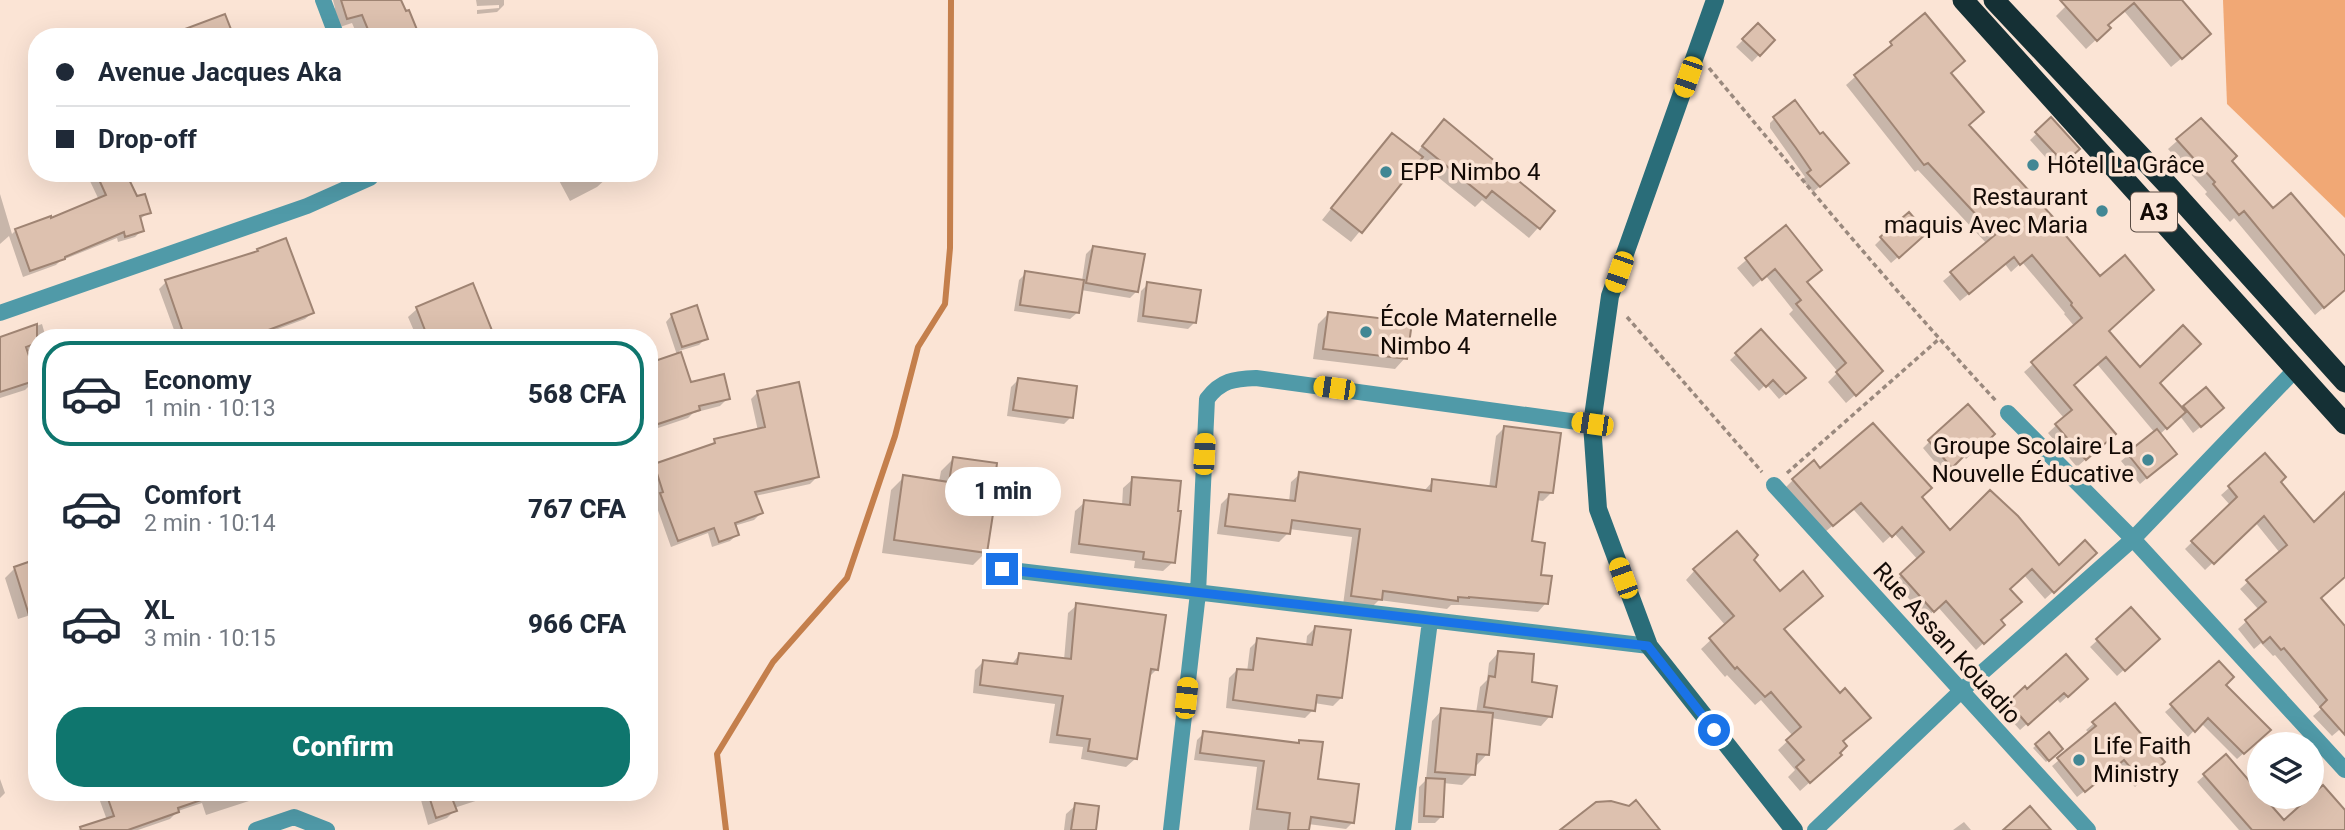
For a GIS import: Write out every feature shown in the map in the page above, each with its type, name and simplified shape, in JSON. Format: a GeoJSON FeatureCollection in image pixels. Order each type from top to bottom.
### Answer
{"type":"FeatureCollection","features":[{"type":"Feature","properties":{"kind":"highway","name":"A3"},"geometry":{"type":"LineString","coordinates":[[1964,0],[2345,424]]}},
{"type":"Feature","properties":{"kind":"highway","name":"A3"},"geometry":{"type":"LineString","coordinates":[[1994,0],[2165,182],[2345,382]]}},
{"type":"Feature","properties":{"kind":"street"},"geometry":{"type":"LineString","coordinates":[[323,0],[334,28]]}},
{"type":"Feature","properties":{"kind":"street"},"geometry":{"type":"LineString","coordinates":[[1715,0],[1610,296],[1592,424],[1598,509],[1648,646],[1794,830]]}},
{"type":"Feature","properties":{"kind":"street"},"geometry":{"type":"LineString","coordinates":[[0,313],[307,206],[361,182]]}},
{"type":"Feature","properties":{"kind":"street"},"geometry":{"type":"LineString","coordinates":[[1815,830],[1960,692],[2133,539],[2295,370]]}},
{"type":"Feature","properties":{"kind":"street"},"geometry":{"type":"LineString","coordinates":[[1171,830],[1198,593],[1207,399],[1216,387],[1228,380],[1256,377],[1592,424]]}},
{"type":"Feature","properties":{"kind":"street"},"geometry":{"type":"LineString","coordinates":[[2008,414],[2133,539],[2345,770]]}},
{"type":"Feature","properties":{"kind":"street","name":"Rue Assan Kouadio"},"geometry":{"type":"LineString","coordinates":[[1774,485],[2088,830]]}},
{"type":"Feature","properties":{"kind":"street"},"geometry":{"type":"LineString","coordinates":[[1002,569],[1648,646]]}},
{"type":"Feature","properties":{"kind":"street"},"geometry":{"type":"LineString","coordinates":[[1403,830],[1430,621]]}},
{"type":"Feature","properties":{"kind":"street"},"geometry":{"type":"LineString","coordinates":[[256,830],[294,817],[327,830]]}},
{"type":"Feature","properties":{"kind":"path"},"geometry":{"type":"LineString","coordinates":[[1697,53],[1818,199],[2008,414]]}},
{"type":"Feature","properties":{"kind":"path"},"geometry":{"type":"LineString","coordinates":[[1610,296],[1774,485],[1939,339]]}},
{"type":"Feature","properties":{"kind":"shaded area"},"geometry":{"type":"Polygon","coordinates":[[[2223,0],[2345,0],[2345,218],[2227,104],[2223,0]]]}},
{"type":"Feature","properties":{"kind":"building"},"geometry":{"type":"Polygon","coordinates":[[[341,0],[401,0],[406,11],[409,10],[416,28],[367,28],[362,15],[347,19],[341,0]]]}},
{"type":"Feature","properties":{"kind":"building"},"geometry":{"type":"Polygon","coordinates":[[[2060,0],[2182,0],[2211,34],[2182,59],[2134,3],[2108,25],[2111,28],[2097,41],[2060,0]]]}},
{"type":"Feature","properties":{"kind":"building"},"geometry":{"type":"Polygon","coordinates":[[[1925,13],[1965,61],[1951,73],[1984,112],[1969,125],[2063,228],[2061,230],[2100,276],[2125,255],[2154,290],[2109,331],[2140,367],[2183,325],[2201,344],[2160,383],[2186,412],[2167,429],[2106,357],[2074,385],[2116,434],[2086,460],[2055,424],[2072,410],[2031,362],[2082,318],[2072,303],[2032,255],[2020,265],[2014,257],[1969,294],[1950,272],[1995,235],[1928,163],[1924,165],[1854,75],[1892,45],[1890,42],[1925,13]]]}},
{"type":"Feature","properties":{"kind":"building"},"geometry":{"type":"Polygon","coordinates":[[[225,14],[230,28],[188,28],[225,14]]]}},
{"type":"Feature","properties":{"kind":"building"},"geometry":{"type":"Polygon","coordinates":[[[1758,23],[1775,40],[1760,56],[1742,39],[1758,23]]]}},
{"type":"Feature","properties":{"kind":"building"},"geometry":{"type":"Polygon","coordinates":[[[1795,100],[1820,134],[1823,132],[1849,163],[1820,187],[1807,173],[1811,170],[1773,117],[1795,100]]]}},
{"type":"Feature","properties":{"kind":"building"},"geometry":{"type":"Polygon","coordinates":[[[2051,117],[2080,149],[2064,163],[2035,132],[2051,117]]]}},
{"type":"Feature","properties":{"kind":"building"},"geometry":{"type":"Polygon","coordinates":[[[2201,118],[2237,156],[2232,161],[2273,208],[2291,193],[2345,256],[2345,290],[2324,308],[2244,211],[2239,215],[2213,184],[2215,182],[2176,139],[2201,118]]]}},
{"type":"Feature","properties":{"kind":"building"},"geometry":{"type":"Polygon","coordinates":[[[1444,119],[1555,211],[1540,229],[1492,191],[1486,198],[1422,146],[1444,119]]]}},
{"type":"Feature","properties":{"kind":"building"},"geometry":{"type":"Polygon","coordinates":[[[1392,133],[1423,157],[1362,233],[1331,208],[1392,133]]]}},
{"type":"Feature","properties":{"kind":"building"},"geometry":{"type":"Polygon","coordinates":[[[100,182],[130,182],[137,196],[145,194],[151,213],[140,216],[144,231],[125,237],[124,232],[65,259],[30,271],[15,229],[51,218],[106,195],[100,182]]]}},
{"type":"Feature","properties":{"kind":"building"},"geometry":{"type":"Polygon","coordinates":[[[1909,212],[1927,233],[1899,258],[1880,237],[1909,212]]]}},
{"type":"Feature","properties":{"kind":"building"},"geometry":{"type":"Polygon","coordinates":[[[1786,225],[1822,270],[1807,282],[1883,371],[1856,396],[1836,372],[1846,363],[1796,304],[1801,300],[1775,269],[1762,280],[1745,258],[1786,225]]]}},
{"type":"Feature","properties":{"kind":"building"},"geometry":{"type":"Polygon","coordinates":[[[286,238],[314,313],[271,329],[182,329],[165,280],[258,251],[257,249],[286,238]]]}},
{"type":"Feature","properties":{"kind":"building"},"geometry":{"type":"Polygon","coordinates":[[[1093,246],[1145,254],[1138,292],[1086,283],[1093,246]]]}},
{"type":"Feature","properties":{"kind":"building"},"geometry":{"type":"Polygon","coordinates":[[[1025,271],[1084,280],[1079,313],[1020,305],[1025,271]]]}},
{"type":"Feature","properties":{"kind":"building"},"geometry":{"type":"Polygon","coordinates":[[[1147,282],[1201,290],[1196,323],[1143,316],[1147,282]]]}},
{"type":"Feature","properties":{"kind":"building"},"geometry":{"type":"Polygon","coordinates":[[[473,283],[491,329],[425,329],[416,307],[473,283]]]}},
{"type":"Feature","properties":{"kind":"building"},"geometry":{"type":"Polygon","coordinates":[[[697,305],[708,339],[682,347],[671,314],[697,305]]]}},
{"type":"Feature","properties":{"kind":"building"},"geometry":{"type":"Polygon","coordinates":[[[1328,312],[1412,322],[1407,359],[1323,349],[1328,312]]]}},
{"type":"Feature","properties":{"kind":"building"},"geometry":{"type":"Polygon","coordinates":[[[37,324],[37,329],[28,329],[28,383],[0,392],[0,337],[37,324]]]}},
{"type":"Feature","properties":{"kind":"building"},"geometry":{"type":"Polygon","coordinates":[[[1761,329],[1806,378],[1786,394],[1773,380],[1766,387],[1735,353],[1761,329]]]}},
{"type":"Feature","properties":{"kind":"building"},"geometry":{"type":"Polygon","coordinates":[[[681,352],[691,382],[724,374],[730,399],[699,406],[700,410],[658,424],[658,360],[681,352]]]}},
{"type":"Feature","properties":{"kind":"building"},"geometry":{"type":"Polygon","coordinates":[[[1018,378],[1077,386],[1073,418],[1013,410],[1018,378]]]}},
{"type":"Feature","properties":{"kind":"building"},"geometry":{"type":"Polygon","coordinates":[[[799,382],[819,477],[755,492],[763,513],[735,523],[739,535],[719,542],[714,528],[678,541],[660,493],[663,492],[658,476],[658,463],[715,443],[714,439],[765,427],[757,391],[799,382]]]}},
{"type":"Feature","properties":{"kind":"building"},"geometry":{"type":"Polygon","coordinates":[[[2206,387],[2224,408],[2201,427],[2183,406],[2206,387]]]}},
{"type":"Feature","properties":{"kind":"building"},"geometry":{"type":"Polygon","coordinates":[[[1968,404],[1995,434],[1974,454],[1970,450],[1952,468],[1928,440],[1968,404]]]}},
{"type":"Feature","properties":{"kind":"building"},"geometry":{"type":"Polygon","coordinates":[[[1873,423],[1932,488],[1922,497],[1950,530],[1990,490],[2018,516],[2059,565],[2085,540],[2097,553],[2054,593],[2032,569],[2010,589],[2022,602],[2001,620],[2005,625],[1984,644],[1946,601],[1934,612],[1900,574],[1924,552],[1902,527],[1892,537],[1861,503],[1833,526],[1792,479],[1814,460],[1820,468],[1873,423]]]}},
{"type":"Feature","properties":{"kind":"building"},"geometry":{"type":"Polygon","coordinates":[[[1504,426],[1561,433],[1553,493],[1539,492],[1532,541],[1545,543],[1541,575],[1552,576],[1548,604],[1469,597],[1458,597],[1458,601],[1383,591],[1382,600],[1351,596],[1360,529],[1292,520],[1290,534],[1225,526],[1229,494],[1295,501],[1299,472],[1431,491],[1432,479],[1496,487],[1504,426]]]}},
{"type":"Feature","properties":{"kind":"building"},"geometry":{"type":"Polygon","coordinates":[[[2157,429],[2177,454],[2147,478],[2127,453],[2157,429]]]}},
{"type":"Feature","properties":{"kind":"building"},"geometry":{"type":"Polygon","coordinates":[[[2265,453],[2286,477],[2281,482],[2314,522],[2345,492],[2345,577],[2321,598],[2345,626],[2345,735],[2320,707],[2327,700],[2284,648],[2281,650],[2270,637],[2263,643],[2245,620],[2266,602],[2246,580],[2287,545],[2264,516],[2214,564],[2191,541],[2237,497],[2228,486],[2265,453]]]}},
{"type":"Feature","properties":{"kind":"building"},"geometry":{"type":"Polygon","coordinates":[[[953,457],[997,463],[994,488],[997,488],[987,553],[894,540],[903,475],[949,482],[953,457]]]}},
{"type":"Feature","properties":{"kind":"building"},"geometry":{"type":"Polygon","coordinates":[[[1132,477],[1181,481],[1178,511],[1181,511],[1175,563],[1143,559],[1144,552],[1079,544],[1084,500],[1130,505],[1132,477]]]}},
{"type":"Feature","properties":{"kind":"building"},"geometry":{"type":"Polygon","coordinates":[[[1737,531],[1758,555],[1754,560],[1780,591],[1803,571],[1823,596],[1784,629],[1840,693],[1845,688],[1871,718],[1843,741],[1847,746],[1840,753],[1842,755],[1810,783],[1796,767],[1804,760],[1786,740],[1801,727],[1771,692],[1765,697],[1737,667],[1735,669],[1709,638],[1734,616],[1693,569],[1737,531]]]}},
{"type":"Feature","properties":{"kind":"building"},"geometry":{"type":"Polygon","coordinates":[[[28,562],[28,612],[14,567],[28,562]]]}},
{"type":"Feature","properties":{"kind":"building"},"geometry":{"type":"Polygon","coordinates":[[[1076,603],[1166,615],[1158,670],[1151,669],[1137,759],[1088,751],[1090,739],[1057,735],[1063,696],[980,685],[983,660],[1017,664],[1019,653],[1071,659],[1076,603]]]}},
{"type":"Feature","properties":{"kind":"building"},"geometry":{"type":"Polygon","coordinates":[[[2131,607],[2160,639],[2125,671],[2096,639],[2131,607]]]}},
{"type":"Feature","properties":{"kind":"building"},"geometry":{"type":"Polygon","coordinates":[[[1315,626],[1351,630],[1342,698],[1317,695],[1315,711],[1233,700],[1237,669],[1253,670],[1257,638],[1312,645],[1315,626]]]}},
{"type":"Feature","properties":{"kind":"building"},"geometry":{"type":"Polygon","coordinates":[[[1498,651],[1534,654],[1532,682],[1557,686],[1552,717],[1484,707],[1489,676],[1495,677],[1498,651]]]}},
{"type":"Feature","properties":{"kind":"building"},"geometry":{"type":"Polygon","coordinates":[[[2066,654],[2088,679],[2068,697],[2064,693],[2028,725],[2008,702],[2066,654]]]}},
{"type":"Feature","properties":{"kind":"building"},"geometry":{"type":"Polygon","coordinates":[[[2219,661],[2234,677],[2226,685],[2271,730],[2247,732],[2247,751],[2244,754],[2208,718],[2195,732],[2170,704],[2219,661]]]}},
{"type":"Feature","properties":{"kind":"building"},"geometry":{"type":"Polygon","coordinates":[[[2115,703],[2165,762],[2143,782],[2124,760],[2085,792],[2057,758],[2096,726],[2092,722],[2115,703]]]}},
{"type":"Feature","properties":{"kind":"building"},"geometry":{"type":"Polygon","coordinates":[[[1441,708],[1493,713],[1489,755],[1477,754],[1475,775],[1435,772],[1441,708]]]}},
{"type":"Feature","properties":{"kind":"building"},"geometry":{"type":"Polygon","coordinates":[[[1203,731],[1299,743],[1299,740],[1323,742],[1318,779],[1359,784],[1354,823],[1311,817],[1309,830],[1288,830],[1290,813],[1257,809],[1264,761],[1200,753],[1203,731]]]}},
{"type":"Feature","properties":{"kind":"building"},"geometry":{"type":"Polygon","coordinates":[[[2049,732],[2063,749],[2049,761],[2035,744],[2049,732]]]}},
{"type":"Feature","properties":{"kind":"building"},"geometry":{"type":"Polygon","coordinates":[[[2226,754],[2247,778],[2247,809],[2274,809],[2284,820],[2296,809],[2324,809],[2324,786],[2345,810],[2345,830],[2252,830],[2203,774],[2226,754]]]}},
{"type":"Feature","properties":{"kind":"building"},"geometry":{"type":"Polygon","coordinates":[[[1426,778],[1445,779],[1443,817],[1424,816],[1426,778]]]}},
{"type":"Feature","properties":{"kind":"building"},"geometry":{"type":"Polygon","coordinates":[[[1636,800],[1660,830],[1560,830],[1596,802],[1611,801],[1629,806],[1636,800]]]}},
{"type":"Feature","properties":{"kind":"building"},"geometry":{"type":"Polygon","coordinates":[[[109,801],[198,801],[178,808],[179,812],[128,830],[81,830],[80,827],[114,816],[109,801]]]}},
{"type":"Feature","properties":{"kind":"building"},"geometry":{"type":"Polygon","coordinates":[[[431,801],[453,801],[457,811],[436,818],[431,801]]]}},
{"type":"Feature","properties":{"kind":"building"},"geometry":{"type":"Polygon","coordinates":[[[1075,803],[1099,806],[1096,830],[1071,830],[1075,803]]]}},
{"type":"Feature","properties":{"kind":"building"},"geometry":{"type":"Polygon","coordinates":[[[2030,806],[2051,830],[2003,830],[2030,806]]]}},
{"type":"Feature","properties":{"kind":"waterway"},"geometry":{"type":"LineString","coordinates":[[726,830],[717,754],[773,662],[847,578],[895,436],[918,347],[945,304],[950,248],[951,0]]}},
{"type":"Feature","properties":{"kind":"place","name":"Hôtel La Grâce"},"geometry":{"type":"Point","coordinates":[2033,165]}},
{"type":"Feature","properties":{"kind":"place","name":"EPP Nimbo 4"},"geometry":{"type":"Point","coordinates":[1386,172]}},
{"type":"Feature","properties":{"kind":"place","name":"Restaurant maquis Avec Maria"},"geometry":{"type":"Point","coordinates":[2102,211]}},
{"type":"Feature","properties":{"kind":"place","name":"École Maternelle Nimbo 4"},"geometry":{"type":"Point","coordinates":[1366,332]}},
{"type":"Feature","properties":{"kind":"place","name":"Groupe Scolaire La Nouvelle Éducative"},"geometry":{"type":"Point","coordinates":[2148,460]}},
{"type":"Feature","properties":{"kind":"place","name":"Life Faith Ministry"},"geometry":{"type":"Point","coordinates":[2079,760]}},
{"type":"Feature","properties":{"kind":"route"},"geometry":{"type":"LineString","coordinates":[[1002,569],[1648,646],[1714,730]]}}]}
